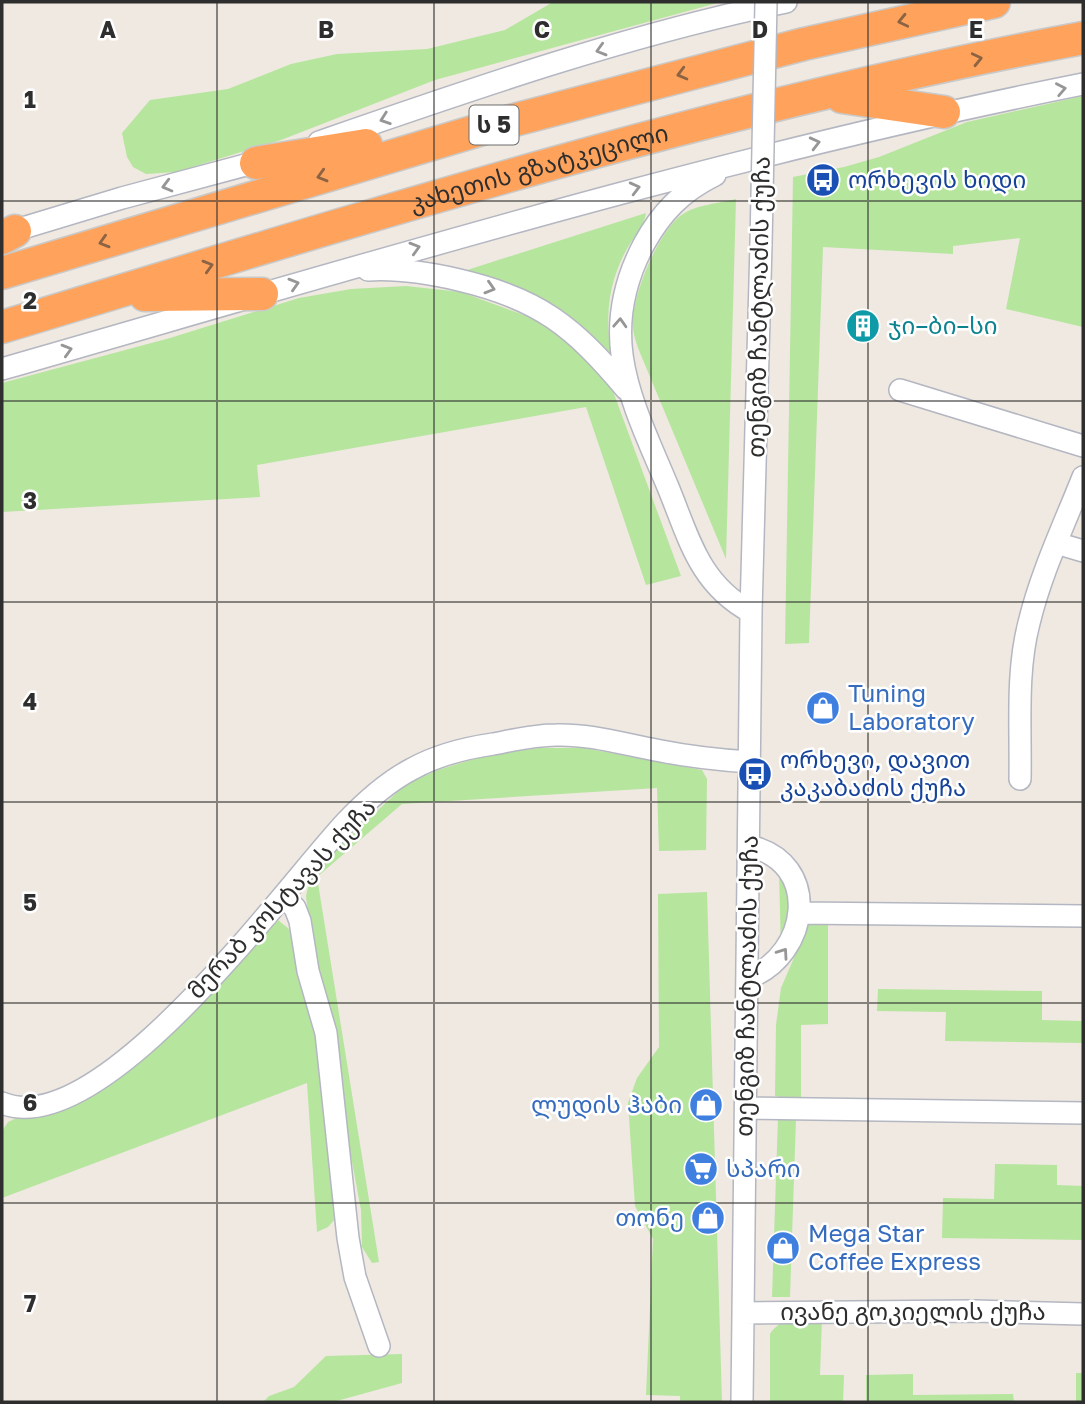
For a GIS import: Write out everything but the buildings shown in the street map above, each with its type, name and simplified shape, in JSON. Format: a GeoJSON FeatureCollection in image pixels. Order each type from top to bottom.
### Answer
{"type":"FeatureCollection","features":[{"type":"Feature","properties":{"kind":"highway","name":"ს 5"},"geometry":{"type":"LineString","coordinates":[[2,273],[499,124],[792,47],[994,2]]}},
{"type":"Feature","properties":{"kind":"highway","name":"კახეთის გზატკეცილი"},"geometry":{"type":"LineString","coordinates":[[2,327],[531,170],[691,126],[999,54],[1083,38]]}},
{"type":"Feature","properties":{"kind":"highway"},"geometry":{"type":"LineString","coordinates":[[824,94],[944,112]]}},
{"type":"Feature","properties":{"kind":"highway"},"geometry":{"type":"LineString","coordinates":[[256,163],[499,124]]}},
{"type":"Feature","properties":{"kind":"highway"},"geometry":{"type":"LineString","coordinates":[[112,294],[261,294]]}},
{"type":"Feature","properties":{"kind":"street","name":"თენგიზ ჩანტლაძის ქუჩა"},"geometry":{"type":"LineString","coordinates":[[742,1402],[751,612],[766,2]]}},
{"type":"Feature","properties":{"kind":"street"},"geometry":{"type":"LineString","coordinates":[[6,235],[122,198],[256,163],[519,73],[737,12],[786,2]]}},
{"type":"Feature","properties":{"kind":"street","name":"კახეთის გზატკეცილი"},"geometry":{"type":"LineString","coordinates":[[2,369],[620,191],[944,112],[1083,84]]}},
{"type":"Feature","properties":{"kind":"street","name":"თენგიზ ჩანტლაძის ქუჩა"},"geometry":{"type":"LineString","coordinates":[[748,159],[685,192],[666,209],[639,254],[623,295],[619,345],[627,391],[706,575],[732,601],[751,612]]}},
{"type":"Feature","properties":{"kind":"street","name":"თენგიზ ჩანტლაძის ქუჩა"},"geometry":{"type":"LineString","coordinates":[[326,275],[389,269],[490,288],[529,302],[580,338],[627,391]]}},
{"type":"Feature","properties":{"kind":"street"},"geometry":{"type":"LineString","coordinates":[[900,390],[1083,446]]}},
{"type":"Feature","properties":{"kind":"street"},"geometry":{"type":"LineString","coordinates":[[1020,779],[1022,684],[1028,623],[1083,477]]}},
{"type":"Feature","properties":{"kind":"street"},"geometry":{"type":"LineString","coordinates":[[1056,543],[1083,551]]}},
{"type":"Feature","properties":{"kind":"street","name":"მერაბ კოსტავას ქუჩა"},"geometry":{"type":"LineString","coordinates":[[2,1103],[21,1106],[69,1097],[111,1072],[148,1041],[195,994],[284,897],[349,819],[412,769],[441,756],[480,746],[558,735],[596,738],[690,757],[750,762]]}},
{"type":"Feature","properties":{"kind":"street"},"geometry":{"type":"LineString","coordinates":[[748,978],[765,972],[784,953],[800,913],[799,899],[787,868],[765,850],[749,846]]}},
{"type":"Feature","properties":{"kind":"street"},"geometry":{"type":"LineString","coordinates":[[284,897],[295,908],[300,920],[308,971],[328,1040],[348,1238],[355,1277],[379,1346]]}},
{"type":"Feature","properties":{"kind":"street"},"geometry":{"type":"LineString","coordinates":[[800,913],[1083,916]]}},
{"type":"Feature","properties":{"kind":"street"},"geometry":{"type":"LineString","coordinates":[[746,1108],[1083,1114]]}},
{"type":"Feature","properties":{"kind":"street","name":"ივანე გოკიელის ქუჩა"},"geometry":{"type":"LineString","coordinates":[[743,1313],[975,1311],[1083,1314]]}},
{"type":"Feature","properties":{"kind":"green space"},"geometry":{"type":"Polygon","coordinates":[[[553,2],[721,2],[435,80],[281,140],[176,172],[146,174],[133,167],[127,157],[122,133],[150,100],[228,89],[291,64],[337,54],[427,49],[505,30],[553,2]]]}},
{"type":"Feature","properties":{"kind":"green space"},"geometry":{"type":"Polygon","coordinates":[[[1083,96],[1083,327],[1006,309],[1020,238],[953,246],[953,254],[823,247],[809,643],[785,644],[793,177],[879,157],[967,122],[1083,96]]]}},
{"type":"Feature","properties":{"kind":"green space"},"geometry":{"type":"Polygon","coordinates":[[[736,199],[726,559],[638,348],[633,315],[648,266],[674,222],[695,208],[736,199]]]}},
{"type":"Feature","properties":{"kind":"green space"},"geometry":{"type":"Polygon","coordinates":[[[646,213],[641,227],[621,260],[612,286],[608,313],[611,355],[577,322],[544,299],[507,283],[461,272],[646,213]]]}},
{"type":"Feature","properties":{"kind":"green space"},"geometry":{"type":"Polygon","coordinates":[[[406,286],[461,292],[543,322],[586,354],[610,383],[681,576],[646,585],[586,407],[257,465],[260,497],[2,512],[2,383],[170,338],[299,298],[351,289],[406,286]]]}},
{"type":"Feature","properties":{"kind":"green space"},"geometry":{"type":"Polygon","coordinates":[[[539,748],[584,748],[702,770],[707,779],[706,850],[659,851],[657,788],[402,804],[317,877],[379,1262],[372,1263],[362,1247],[361,1210],[314,959],[306,896],[309,883],[320,864],[405,785],[438,770],[487,755],[539,748]]]}},
{"type":"Feature","properties":{"kind":"green space"},"geometry":{"type":"Polygon","coordinates":[[[779,870],[794,901],[781,951],[779,870]]]}},
{"type":"Feature","properties":{"kind":"green space"},"geometry":{"type":"Polygon","coordinates":[[[707,892],[722,1402],[680,1402],[680,1396],[646,1395],[653,1239],[635,1206],[628,1103],[637,1078],[659,1047],[658,894],[707,892]]]}},
{"type":"Feature","properties":{"kind":"green space"},"geometry":{"type":"Polygon","coordinates":[[[278,920],[289,929],[314,1020],[336,1218],[328,1227],[317,1232],[307,1083],[2,1198],[2,1131],[8,1122],[21,1116],[69,1105],[278,920]]]}},
{"type":"Feature","properties":{"kind":"green space"},"geometry":{"type":"Polygon","coordinates":[[[808,925],[828,925],[828,1024],[801,1025],[801,1101],[775,1096],[776,1025],[781,988],[808,925]]]}},
{"type":"Feature","properties":{"kind":"green space"},"geometry":{"type":"Polygon","coordinates":[[[878,989],[1042,991],[1042,1020],[1083,1021],[1083,1043],[945,1041],[946,1012],[877,1011],[878,989]]]}},
{"type":"Feature","properties":{"kind":"green space"},"geometry":{"type":"Polygon","coordinates":[[[778,1117],[796,1118],[790,1297],[772,1297],[778,1117]]]}},
{"type":"Feature","properties":{"kind":"green space"},"geometry":{"type":"Polygon","coordinates":[[[995,1164],[1057,1165],[1057,1185],[1083,1186],[1083,1240],[942,1238],[943,1198],[994,1199],[995,1164]]]}},
{"type":"Feature","properties":{"kind":"green space"},"geometry":{"type":"Polygon","coordinates":[[[822,1318],[820,1375],[844,1375],[843,1402],[770,1402],[770,1334],[786,1321],[822,1318]]]}},
{"type":"Feature","properties":{"kind":"green space"},"geometry":{"type":"Polygon","coordinates":[[[402,1354],[402,1383],[333,1402],[263,1402],[269,1396],[294,1387],[326,1356],[402,1354]]]}},
{"type":"Feature","properties":{"kind":"green space"},"geometry":{"type":"Polygon","coordinates":[[[1076,1373],[1083,1373],[1083,1402],[1076,1402],[1076,1373]]]}},
{"type":"Feature","properties":{"kind":"green space"},"geometry":{"type":"Polygon","coordinates":[[[913,1374],[913,1395],[1013,1394],[1014,1402],[866,1402],[866,1375],[913,1374]]]}},
{"type":"Feature","properties":{"kind":"place","name":"ორხევის ხიდი"},"geometry":{"type":"Point","coordinates":[823,180]}},
{"type":"Feature","properties":{"kind":"place","name":"ჯი–ბი–სი"},"geometry":{"type":"Point","coordinates":[863,326]}},
{"type":"Feature","properties":{"kind":"place","name":"Tuning Laboratory"},"geometry":{"type":"Point","coordinates":[823,708]}},
{"type":"Feature","properties":{"kind":"place","name":"ორხევი, დავით კაკაბაძის ქუჩა"},"geometry":{"type":"Point","coordinates":[755,774]}},
{"type":"Feature","properties":{"kind":"place","name":"ლუდის ჰაბი"},"geometry":{"type":"Point","coordinates":[706,1105]}},
{"type":"Feature","properties":{"kind":"place","name":"სპარი"},"geometry":{"type":"Point","coordinates":[701,1169]}},
{"type":"Feature","properties":{"kind":"place","name":"თონე"},"geometry":{"type":"Point","coordinates":[708,1218]}},
{"type":"Feature","properties":{"kind":"place","name":"Mega Star Coffee Express"},"geometry":{"type":"Point","coordinates":[783,1248]}}]}
